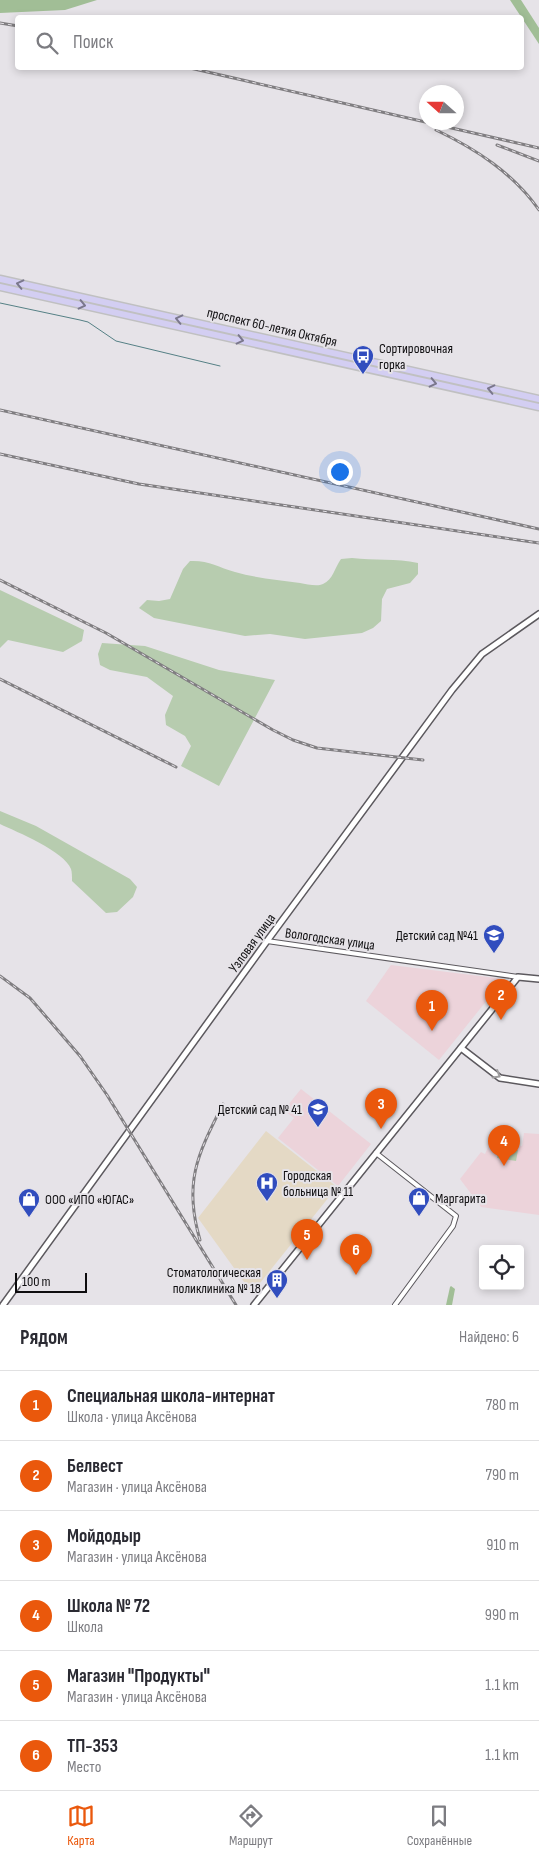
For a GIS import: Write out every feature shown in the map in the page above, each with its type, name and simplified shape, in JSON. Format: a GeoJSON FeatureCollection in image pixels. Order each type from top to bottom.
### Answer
{"type":"FeatureCollection","features":[{"type":"Feature","properties":{"kind":"highway","name":"проспект 60-летия Октября"},"geometry":{"type":"LineString","coordinates":[[0,279],[539,399]]}},
{"type":"Feature","properties":{"kind":"highway","name":"проспект 60-летия Октября"},"geometry":{"type":"LineString","coordinates":[[0,287],[539,407]]}},
{"type":"Feature","properties":{"kind":"street","name":"Узловая улица"},"geometry":{"type":"LineString","coordinates":[[3,1305],[267,941],[458,683],[482,654],[539,614]]}},
{"type":"Feature","properties":{"kind":"street","name":"Вологодская улица"},"geometry":{"type":"LineString","coordinates":[[267,941],[539,979]]}},
{"type":"Feature","properties":{"kind":"street"},"geometry":{"type":"LineString","coordinates":[[254,1305],[518,977]]}},
{"type":"Feature","properties":{"kind":"street"},"geometry":{"type":"LineString","coordinates":[[461,1048],[500,1078],[539,1084]]}},
{"type":"Feature","properties":{"kind":"street"},"geometry":{"type":"LineString","coordinates":[[376,1153],[456,1216],[453,1226],[395,1305]]}},
{"type":"Feature","properties":{"kind":"shaded area"},"geometry":{"type":"Polygon","coordinates":[[[391,965],[504,979],[439,1060],[366,1001],[391,965]]]}},
{"type":"Feature","properties":{"kind":"shaded area","name":"Детский сад № 41"},"geometry":{"type":"Polygon","coordinates":[[[301,1089],[371,1144],[338,1186],[278,1138],[294,1118],[284,1110],[301,1089]]]}},
{"type":"Feature","properties":{"kind":"shaded area","name":"Городская больница № 11"},"geometry":{"type":"Polygon","coordinates":[[[266,1131],[337,1187],[252,1293],[198,1218],[266,1131]]]}},
{"type":"Feature","properties":{"kind":"shaded area"},"geometry":{"type":"Polygon","coordinates":[[[524,1133],[539,1134],[539,1215],[481,1207],[460,1179],[481,1152],[485,1154],[491,1141],[522,1146],[524,1133]]]}},
{"type":"Feature","properties":{"kind":"green space"},"geometry":{"type":"Polygon","coordinates":[[[0,0],[97,0],[65,10],[0,13],[0,0]]]}},
{"type":"Feature","properties":{"kind":"green space"},"geometry":{"type":"Polygon","coordinates":[[[510,0],[521,0],[539,28],[539,44],[524,21],[524,15],[520,15],[510,0]]]}},
{"type":"Feature","properties":{"kind":"green space"},"geometry":{"type":"Polygon","coordinates":[[[352,558],[418,563],[418,574],[410,583],[387,589],[382,599],[381,621],[373,628],[362,633],[305,639],[270,634],[245,636],[154,618],[139,608],[147,600],[159,601],[170,599],[183,569],[190,561],[208,563],[251,576],[318,585],[329,580],[341,559],[352,558]]]}},
{"type":"Feature","properties":{"kind":"green space"},"geometry":{"type":"Polygon","coordinates":[[[0,590],[84,630],[82,641],[63,652],[8,640],[0,648],[0,590]]]}},
{"type":"Feature","properties":{"kind":"green space"},"geometry":{"type":"Polygon","coordinates":[[[102,643],[145,646],[219,670],[275,680],[219,786],[181,766],[191,746],[185,736],[166,725],[165,715],[173,696],[147,677],[110,670],[100,665],[98,654],[102,643]]]}},
{"type":"Feature","properties":{"kind":"green space"},"geometry":{"type":"Polygon","coordinates":[[[0,811],[36,826],[130,879],[137,887],[133,897],[117,912],[106,913],[72,881],[71,869],[67,862],[50,849],[0,824],[0,811]]]}},
{"type":"Feature","properties":{"kind":"green space"},"geometry":{"type":"Polygon","coordinates":[[[499,1147],[518,1150],[516,1161],[497,1158],[499,1147]]]}},
{"type":"Feature","properties":{"kind":"green space"},"geometry":{"type":"Polygon","coordinates":[[[450,1287],[455,1289],[452,1305],[446,1305],[450,1287]]]}},
{"type":"Feature","properties":{"kind":"waterway"},"geometry":{"type":"LineString","coordinates":[[0,303],[88,322],[116,341],[220,366]]}},
{"type":"Feature","properties":{"kind":"railway"},"geometry":{"type":"LineString","coordinates":[[0,23],[15,26]]}},
{"type":"Feature","properties":{"kind":"railway"},"geometry":{"type":"LineString","coordinates":[[199,70],[539,148]]}},
{"type":"Feature","properties":{"kind":"railway"},"geometry":{"type":"LineString","coordinates":[[436,130],[465,145],[506,173],[539,210]]}},
{"type":"Feature","properties":{"kind":"railway"},"geometry":{"type":"LineString","coordinates":[[497,145],[539,161]]}},
{"type":"Feature","properties":{"kind":"railway"},"geometry":{"type":"LineString","coordinates":[[0,410],[539,529]]}},
{"type":"Feature","properties":{"kind":"railway"},"geometry":{"type":"LineString","coordinates":[[0,454],[139,484],[539,543]]}},
{"type":"Feature","properties":{"kind":"railway"},"geometry":{"type":"LineString","coordinates":[[0,580],[106,633],[293,740],[317,748],[423,760]]}},
{"type":"Feature","properties":{"kind":"railway"},"geometry":{"type":"LineString","coordinates":[[0,679],[176,767]]}},
{"type":"Feature","properties":{"kind":"railway"},"geometry":{"type":"LineString","coordinates":[[0,976],[30,998],[80,1056],[107,1095],[236,1305]]}},
{"type":"Feature","properties":{"kind":"railway"},"geometry":{"type":"LineString","coordinates":[[200,1240],[195,1220],[193,1185],[200,1154],[223,1104]]}},
{"type":"Feature","properties":{"kind":"place","name":"Сортировочная горка"},"geometry":{"type":"Point","coordinates":[363,375]}},
{"type":"Feature","properties":{"kind":"place","name":"Детский сад №41"},"geometry":{"type":"Point","coordinates":[494,954]}},
{"type":"Feature","properties":{"kind":"place","name":"Белвест"},"geometry":{"type":"Point","coordinates":[501,1020]}},
{"type":"Feature","properties":{"kind":"place","name":"Специальная школа-интернат"},"geometry":{"type":"Point","coordinates":[432,1031]}},
{"type":"Feature","properties":{"kind":"place","name":"Детский сад № 41"},"geometry":{"type":"Point","coordinates":[318,1128]}},
{"type":"Feature","properties":{"kind":"place","name":"Мойдодыр"},"geometry":{"type":"Point","coordinates":[381,1129]}},
{"type":"Feature","properties":{"kind":"place","name":"Школа № 72"},"geometry":{"type":"Point","coordinates":[504,1166]}},
{"type":"Feature","properties":{"kind":"place","name":"Городская больница № 11"},"geometry":{"type":"Point","coordinates":[267,1202]}},
{"type":"Feature","properties":{"kind":"place","name":"Маргарита"},"geometry":{"type":"Point","coordinates":[419,1217]}},
{"type":"Feature","properties":{"kind":"place","name":"ООО «ИПО «ЮГАС»"},"geometry":{"type":"Point","coordinates":[29,1218]}},
{"type":"Feature","properties":{"kind":"place","name":"Магазин \"Продукты\""},"geometry":{"type":"Point","coordinates":[307,1260]}},
{"type":"Feature","properties":{"kind":"place","name":"ТП-353"},"geometry":{"type":"Point","coordinates":[356,1275]}},
{"type":"Feature","properties":{"kind":"place","name":"Стоматологическая поликлиника № 18"},"geometry":{"type":"Point","coordinates":[277,1299]}}]}
